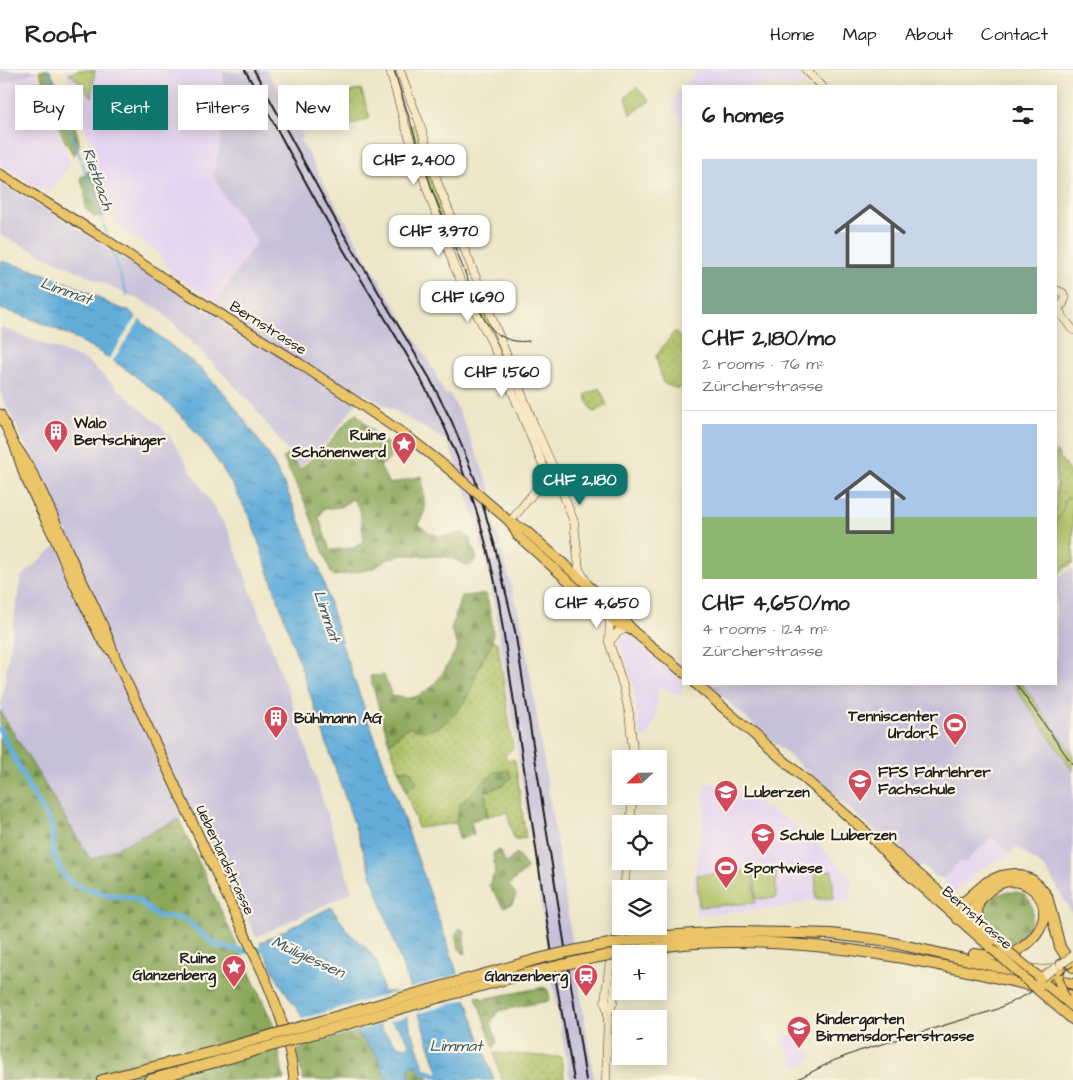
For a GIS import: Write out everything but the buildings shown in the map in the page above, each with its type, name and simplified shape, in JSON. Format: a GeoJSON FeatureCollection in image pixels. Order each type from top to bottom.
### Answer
{"type":"FeatureCollection","features":[{"type":"Feature","properties":{"kind":"highway"},"geometry":{"type":"LineString","coordinates":[[961,915],[994,878],[1008,874],[1027,878],[1040,886],[1049,901],[1060,947],[1066,959],[1073,967]]}},
{"type":"Feature","properties":{"kind":"highway"},"geometry":{"type":"LineString","coordinates":[[881,940],[897,939],[985,956],[1009,954],[1020,949],[1034,938],[1040,930],[1044,914],[1042,901],[1035,891],[1023,883],[1014,881],[1002,883],[964,902],[948,900]]}},
{"type":"Feature","properties":{"kind":"highway"},"geometry":{"type":"LineString","coordinates":[[978,896],[977,918],[988,934]]}},
{"type":"Feature","properties":{"kind":"highway"},"geometry":{"type":"LineString","coordinates":[[695,938],[727,932],[831,934],[881,940],[1073,984]]}},
{"type":"Feature","properties":{"kind":"highway"},"geometry":{"type":"LineString","coordinates":[[149,1080],[217,1056],[490,971],[586,947],[624,940],[695,938],[782,942],[856,950],[949,967],[1071,1003]]}},
{"type":"Feature","properties":{"kind":"highway"},"geometry":{"type":"LineString","coordinates":[[102,1080],[217,1056]]}},
{"type":"Feature","properties":{"kind":"main road"},"geometry":{"type":"LineString","coordinates":[[390,70],[405,125],[454,266],[492,344],[542,463],[545,477],[510,522]]}},
{"type":"Feature","properties":{"kind":"main road"},"geometry":{"type":"LineString","coordinates":[[400,70],[415,109],[438,184],[574,522],[576,555],[582,576],[591,588]]}},
{"type":"Feature","properties":{"kind":"main road"},"geometry":{"type":"LineString","coordinates":[[806,70],[821,85]]}},
{"type":"Feature","properties":{"kind":"main road"},"geometry":{"type":"LineString","coordinates":[[402,112],[415,109]]}},
{"type":"Feature","properties":{"kind":"main road","name":"Bernstrasse"},"geometry":{"type":"LineString","coordinates":[[0,174],[299,363],[407,436],[510,522],[525,530],[607,602],[630,630]]}},
{"type":"Feature","properties":{"kind":"main road"},"geometry":{"type":"LineString","coordinates":[[1057,290],[1063,293],[1064,301]]}},
{"type":"Feature","properties":{"kind":"main road"},"geometry":{"type":"LineString","coordinates":[[1064,301],[1073,303]]}},
{"type":"Feature","properties":{"kind":"main road"},"geometry":{"type":"LineString","coordinates":[[1064,301],[1057,308],[1073,330]]}},
{"type":"Feature","properties":{"kind":"main road","name":"Ueberlandstrasse"},"geometry":{"type":"LineString","coordinates":[[0,414],[14,444],[27,462],[46,498],[107,632],[115,656],[250,943],[278,1007],[292,1058],[294,1080]]}},
{"type":"Feature","properties":{"kind":"main road"},"geometry":{"type":"LineString","coordinates":[[545,477],[557,478]]}},
{"type":"Feature","properties":{"kind":"main road"},"geometry":{"type":"LineString","coordinates":[[539,486],[547,485],[561,490]]}},
{"type":"Feature","properties":{"kind":"main road","name":"Bernstrasse"},"geometry":{"type":"LineString","coordinates":[[510,522],[518,536],[556,570],[610,616],[682,672]]}},
{"type":"Feature","properties":{"kind":"main road"},"geometry":{"type":"LineString","coordinates":[[556,570],[567,568],[576,555]]}},
{"type":"Feature","properties":{"kind":"main road"},"geometry":{"type":"LineString","coordinates":[[607,602],[610,616],[609,642],[623,685],[629,713],[633,750]]}},
{"type":"Feature","properties":{"kind":"main road"},"geometry":{"type":"LineString","coordinates":[[609,642],[618,632],[630,630]]}},
{"type":"Feature","properties":{"kind":"main road","name":"Bernstrasse"},"geometry":{"type":"LineString","coordinates":[[697,685],[866,833],[896,863],[988,934],[1071,1003]]}},
{"type":"Feature","properties":{"kind":"main road","name":"Bernstrasse"},"geometry":{"type":"LineString","coordinates":[[866,833],[884,845],[948,900],[990,948],[1073,1020]]}},
{"type":"Feature","properties":{"kind":"main road"},"geometry":{"type":"LineString","coordinates":[[606,1080],[608,1013],[613,1003],[618,960],[615,952],[617,935]]}},
{"type":"Feature","properties":{"kind":"main road"},"geometry":{"type":"LineString","coordinates":[[1030,982],[1040,978],[1073,956]]}},
{"type":"Feature","properties":{"kind":"main road"},"geometry":{"type":"LineString","coordinates":[[1057,966],[1058,980],[1071,1003]]}},
{"type":"Feature","properties":{"kind":"main road"},"geometry":{"type":"LineString","coordinates":[[1027,968],[1035,970],[1057,966]]}},
{"type":"Feature","properties":{"kind":"main road"},"geometry":{"type":"LineString","coordinates":[[1038,990],[1040,978]]}},
{"type":"Feature","properties":{"kind":"shaded area"},"geometry":{"type":"Polygon","coordinates":[[[0,70],[40,70],[0,85],[0,70]]]}},
{"type":"Feature","properties":{"kind":"shaded area"},"geometry":{"type":"Polygon","coordinates":[[[65,70],[222,70],[222,85],[178,85],[178,130],[222,130],[213,174],[222,193],[257,241],[237,273],[235,272],[216,301],[174,275],[157,251],[120,228],[109,209],[91,158],[91,144],[83,121],[83,85],[70,85],[65,70]]]}},
{"type":"Feature","properties":{"kind":"shaded area"},"geometry":{"type":"Polygon","coordinates":[[[223,70],[242,73],[241,70],[267,70],[278,90],[278,130],[299,130],[303,137],[300,139],[366,258],[431,365],[445,394],[449,393],[464,422],[491,490],[494,522],[523,629],[594,1080],[570,1080],[554,991],[492,587],[476,522],[447,441],[364,393],[325,445],[300,467],[250,402],[159,309],[0,235],[0,183],[82,231],[209,312],[257,241],[222,193],[213,174],[222,130],[268,130],[268,85],[223,85],[223,70]]]}},
{"type":"Feature","properties":{"kind":"shaded area"},"geometry":{"type":"Polygon","coordinates":[[[698,70],[792,70],[807,85],[684,85],[698,70]]]}},
{"type":"Feature","properties":{"kind":"shaded area"},"geometry":{"type":"Polygon","coordinates":[[[36,72],[41,85],[15,85],[15,130],[58,130],[70,163],[54,187],[46,190],[34,185],[0,164],[0,85],[36,72]]]}},
{"type":"Feature","properties":{"kind":"shaded area"},"geometry":{"type":"Polygon","coordinates":[[[682,88],[682,120],[672,108],[677,93],[682,88]]]}},
{"type":"Feature","properties":{"kind":"shaded area"},"geometry":{"type":"Polygon","coordinates":[[[0,327],[87,361],[167,432],[229,532],[292,703],[352,892],[256,937],[198,813],[179,819],[91,860],[0,711],[21,577],[68,535],[0,392],[0,327]]]}},
{"type":"Feature","properties":{"kind":"shaded area"},"geometry":{"type":"Polygon","coordinates":[[[1073,567],[1073,915],[1046,869],[1017,847],[1010,854],[991,837],[966,862],[960,862],[943,878],[937,877],[922,866],[918,869],[709,685],[1057,685],[1057,577],[1073,567]]]}},
{"type":"Feature","properties":{"kind":"shaded area"},"geometry":{"type":"Polygon","coordinates":[[[628,633],[682,681],[684,685],[681,695],[659,687],[655,720],[648,737],[641,737],[634,687],[620,639],[628,633]]]}},
{"type":"Feature","properties":{"kind":"shaded area","name":"Schule Luberzen"},"geometry":{"type":"Polygon","coordinates":[[[706,782],[726,787],[749,797],[807,834],[852,877],[850,902],[806,901],[787,907],[695,915],[697,892],[692,891],[705,806],[703,799],[706,782]]]}},
{"type":"Feature","properties":{"kind":"shaded area"},"geometry":{"type":"Polygon","coordinates":[[[991,836],[1010,854],[1007,858],[979,870],[952,896],[943,878],[960,861],[966,862],[991,836]]]}},
{"type":"Feature","properties":{"kind":"shaded area","name":"Kindergarten Birmensdorferstrasse"},"geometry":{"type":"Polygon","coordinates":[[[799,1031],[813,1058],[796,1067],[788,1052],[790,1051],[788,1047],[785,1048],[779,1041],[799,1031]]]}},
{"type":"Feature","properties":{"kind":"green space"},"geometry":{"type":"Polygon","coordinates":[[[39,70],[50,70],[57,85],[44,85],[39,70]]]}},
{"type":"Feature","properties":{"kind":"green space"},"geometry":{"type":"Polygon","coordinates":[[[78,70],[95,70],[92,97],[83,85],[69,74],[78,70]]]}},
{"type":"Feature","properties":{"kind":"green space"},"geometry":{"type":"Polygon","coordinates":[[[636,87],[650,101],[630,115],[626,97],[636,87]]]}},
{"type":"Feature","properties":{"kind":"green space"},"geometry":{"type":"Polygon","coordinates":[[[361,89],[370,118],[349,125],[349,93],[361,89]]]}},
{"type":"Feature","properties":{"kind":"green space"},"geometry":{"type":"Polygon","coordinates":[[[417,124],[428,164],[461,246],[451,250],[408,126],[417,124]]]}},
{"type":"Feature","properties":{"kind":"green space"},"geometry":{"type":"Polygon","coordinates":[[[60,130],[76,130],[79,145],[74,156],[60,130]]]}},
{"type":"Feature","properties":{"kind":"green space"},"geometry":{"type":"Polygon","coordinates":[[[91,169],[95,170],[97,183],[106,202],[105,215],[95,217],[85,209],[85,193],[80,178],[91,169]]]}},
{"type":"Feature","properties":{"kind":"green space"},"geometry":{"type":"Polygon","coordinates":[[[482,298],[527,413],[526,415],[472,303],[482,298]]]}},
{"type":"Feature","properties":{"kind":"green space"},"geometry":{"type":"Polygon","coordinates":[[[675,331],[682,341],[682,387],[678,389],[663,383],[656,356],[675,331]]]}},
{"type":"Feature","properties":{"kind":"green space"},"geometry":{"type":"Polygon","coordinates":[[[600,388],[607,405],[594,412],[585,395],[600,388]]]}},
{"type":"Feature","properties":{"kind":"green space"},"geometry":{"type":"Polygon","coordinates":[[[356,413],[378,437],[397,450],[389,452],[390,459],[380,466],[389,484],[422,476],[425,510],[419,525],[430,533],[440,536],[450,536],[463,532],[470,539],[477,559],[469,566],[449,557],[403,555],[389,559],[372,569],[335,576],[331,573],[307,507],[283,458],[288,454],[300,469],[326,447],[356,413]],[[353,499],[340,507],[323,509],[319,518],[330,550],[353,548],[364,542],[360,510],[353,499]]]}},
{"type":"Feature","properties":{"kind":"green space"},"geometry":{"type":"Polygon","coordinates":[[[1057,453],[1073,478],[1073,563],[1057,574],[1057,486],[1057,453]]]}},
{"type":"Feature","properties":{"kind":"green space"},"geometry":{"type":"Polygon","coordinates":[[[1073,496],[1073,561],[1057,570],[1057,520],[1060,518],[1066,499],[1073,496]]]}},
{"type":"Feature","properties":{"kind":"green space"},"geometry":{"type":"Polygon","coordinates":[[[486,594],[492,624],[492,640],[462,705],[443,724],[427,731],[409,727],[389,743],[370,676],[384,675],[392,696],[408,698],[425,692],[439,678],[458,646],[451,630],[461,596],[486,594]]]}},
{"type":"Feature","properties":{"kind":"green space"},"geometry":{"type":"Polygon","coordinates":[[[492,640],[498,644],[513,748],[505,756],[508,761],[515,760],[526,838],[514,840],[507,812],[488,816],[485,792],[456,820],[457,823],[418,828],[406,792],[417,783],[410,770],[399,770],[389,743],[409,726],[417,731],[478,670],[492,640]],[[508,770],[485,792],[503,785],[508,770]]]}},
{"type":"Feature","properties":{"kind":"green space"},"geometry":{"type":"Polygon","coordinates":[[[1014,685],[1023,685],[1070,751],[1073,756],[1073,771],[1014,685]]]}},
{"type":"Feature","properties":{"kind":"green space"},"geometry":{"type":"Polygon","coordinates":[[[0,711],[91,860],[179,819],[275,1028],[284,1080],[0,1080],[0,711]]]}},
{"type":"Feature","properties":{"kind":"green space"},"geometry":{"type":"Polygon","coordinates":[[[399,770],[410,770],[417,783],[406,792],[399,770]]]}},
{"type":"Feature","properties":{"kind":"green space"},"geometry":{"type":"Polygon","coordinates":[[[509,770],[511,778],[503,785],[485,792],[488,816],[471,821],[474,834],[459,840],[456,820],[460,804],[495,772],[509,770]]]}},
{"type":"Feature","properties":{"kind":"green space"},"geometry":{"type":"Polygon","coordinates":[[[500,850],[506,864],[516,853],[528,868],[509,885],[516,895],[512,904],[503,907],[489,885],[495,873],[493,853],[500,850]]]}},
{"type":"Feature","properties":{"kind":"green space"},"geometry":{"type":"Polygon","coordinates":[[[776,870],[776,898],[756,899],[755,871],[776,870]]]}},
{"type":"Feature","properties":{"kind":"green space","name":"Sportwiese"},"geometry":{"type":"Polygon","coordinates":[[[753,871],[755,903],[699,907],[697,875],[753,871]]]}},
{"type":"Feature","properties":{"kind":"green space"},"geometry":{"type":"Polygon","coordinates":[[[832,871],[834,898],[816,899],[815,872],[832,871]]]}},
{"type":"Feature","properties":{"kind":"green space"},"geometry":{"type":"Polygon","coordinates":[[[1005,892],[1017,892],[1025,896],[1030,902],[1032,910],[1032,919],[1029,927],[1023,935],[1008,943],[1003,935],[984,918],[982,913],[982,909],[987,901],[1005,892]]]}},
{"type":"Feature","properties":{"kind":"green space"},"geometry":{"type":"Polygon","coordinates":[[[460,928],[465,931],[465,955],[459,949],[455,935],[460,928]]]}},
{"type":"Feature","properties":{"kind":"green space"},"geometry":{"type":"Polygon","coordinates":[[[665,935],[665,945],[637,945],[638,936],[665,935]]]}},
{"type":"Feature","properties":{"kind":"green space"},"geometry":{"type":"Polygon","coordinates":[[[544,987],[548,990],[550,998],[548,1001],[498,1011],[491,1023],[497,1042],[494,1048],[476,997],[480,996],[483,999],[544,987]]]}},
{"type":"Feature","properties":{"kind":"green space"},"geometry":{"type":"Polygon","coordinates":[[[355,1031],[378,1056],[385,1076],[389,1080],[303,1080],[297,1051],[311,1043],[355,1031]]]}},
{"type":"Feature","properties":{"kind":"green space"},"geometry":{"type":"Polygon","coordinates":[[[494,1053],[561,1057],[564,1077],[561,1080],[502,1080],[494,1053]]]}},
{"type":"Feature","properties":{"kind":"green space"},"geometry":{"type":"Polygon","coordinates":[[[417,1064],[424,1074],[426,1073],[429,1080],[409,1080],[409,1068],[417,1064]]]}},
{"type":"Feature","properties":{"kind":"water","name":"Limmat"},"geometry":{"type":"Polygon","coordinates":[[[0,261],[54,278],[86,291],[112,305],[129,310],[202,370],[230,400],[269,455],[285,486],[319,567],[342,645],[494,1080],[441,1080],[251,520],[240,498],[199,436],[180,415],[135,376],[109,358],[55,328],[0,309],[0,261]]]}},
{"type":"Feature","properties":{"kind":"water"},"geometry":{"type":"Polygon","coordinates":[[[331,907],[350,934],[366,947],[377,962],[383,992],[398,992],[426,1073],[424,1074],[420,1071],[416,1064],[409,1068],[409,1080],[389,1080],[385,1076],[378,1056],[355,1031],[311,1043],[303,1018],[279,982],[260,943],[331,907]],[[375,1013],[382,1030],[399,1047],[410,1046],[401,1030],[381,1015],[375,1013]]]}},
{"type":"Feature","properties":{"kind":"pier"},"geometry":{"type":"Polygon","coordinates":[[[138,315],[141,318],[112,362],[108,360],[138,315]]]}},
{"type":"Feature","properties":{"kind":"pier"},"geometry":{"type":"Polygon","coordinates":[[[460,974],[469,998],[417,1014],[408,989],[460,974]]]}},
{"type":"Feature","properties":{"kind":"pier"},"geometry":{"type":"Polygon","coordinates":[[[400,991],[408,1016],[388,1022],[384,1013],[378,1015],[382,1024],[309,1044],[301,1019],[400,991]]]}},
{"type":"Feature","properties":{"kind":"waterway","name":"Rietbach"},"geometry":{"type":"LineString","coordinates":[[48,70],[108,237]]}},
{"type":"Feature","properties":{"kind":"waterway","name":"Rietbach"},"geometry":{"type":"LineString","coordinates":[[111,247],[127,295]]}},
{"type":"Feature","properties":{"kind":"waterway","name":"Müligiessen"},"geometry":{"type":"LineString","coordinates":[[0,729],[29,788],[51,824],[54,856],[68,880],[77,886],[140,901],[158,916],[184,919],[216,945],[244,951],[267,949],[270,951]]}},
{"type":"Feature","properties":{"kind":"waterway","name":"Müligiessen"},"geometry":{"type":"LineString","coordinates":[[421,1067],[424,1071],[440,1077]]}},
{"type":"Feature","properties":{"kind":"tram line"},"geometry":{"type":"LineString","coordinates":[[394,70],[432,190],[482,315],[486,322],[501,336],[514,341],[529,341]]}},
{"type":"Feature","properties":{"kind":"tram line"},"geometry":{"type":"LineString","coordinates":[[1017,685],[1073,765]]}},
{"type":"Feature","properties":{"kind":"tram line"},"geometry":{"type":"LineString","coordinates":[[796,1080],[833,1061],[859,1051],[995,1010],[1026,995],[1073,966]]}},
{"type":"Feature","properties":{"kind":"railway"},"geometry":{"type":"LineString","coordinates":[[245,70],[330,227],[421,380],[443,423],[464,473],[488,550],[499,603],[556,981],[574,1080]]}},
{"type":"Feature","properties":{"kind":"railway"},"geometry":{"type":"LineString","coordinates":[[254,70],[336,221],[429,377],[452,422],[475,479],[494,543],[515,631],[586,1080]]}},
{"type":"Feature","properties":{"kind":"place","name":"Walo Bertschinger"},"geometry":{"type":"Point","coordinates":[56,453]}},
{"type":"Feature","properties":{"kind":"place","name":"Ruine Schönenwerd"},"geometry":{"type":"Point","coordinates":[404,465]}},
{"type":"Feature","properties":{"kind":"place","name":"Bühlmann AG"},"geometry":{"type":"Point","coordinates":[276,739]}},
{"type":"Feature","properties":{"kind":"place","name":"Tenniscenter Urdorf"},"geometry":{"type":"Point","coordinates":[955,746]}},
{"type":"Feature","properties":{"kind":"place","name":"FFS Fahrlehrer Fachschule"},"geometry":{"type":"Point","coordinates":[860,802]}},
{"type":"Feature","properties":{"kind":"place","name":"Luberzen"},"geometry":{"type":"Point","coordinates":[726,813]}},
{"type":"Feature","properties":{"kind":"place","name":"Schule Luberzen"},"geometry":{"type":"Point","coordinates":[763,856]}},
{"type":"Feature","properties":{"kind":"place","name":"Sportwiese"},"geometry":{"type":"Point","coordinates":[726,889]}},
{"type":"Feature","properties":{"kind":"place","name":"Ruine Glanzenberg"},"geometry":{"type":"Point","coordinates":[234,988]}},
{"type":"Feature","properties":{"kind":"place","name":"Glanzenberg"},"geometry":{"type":"Point","coordinates":[586,997]}},
{"type":"Feature","properties":{"kind":"place","name":"Kindergarten Birmensdorferstrasse"},"geometry":{"type":"Point","coordinates":[799,1049]}}]}
